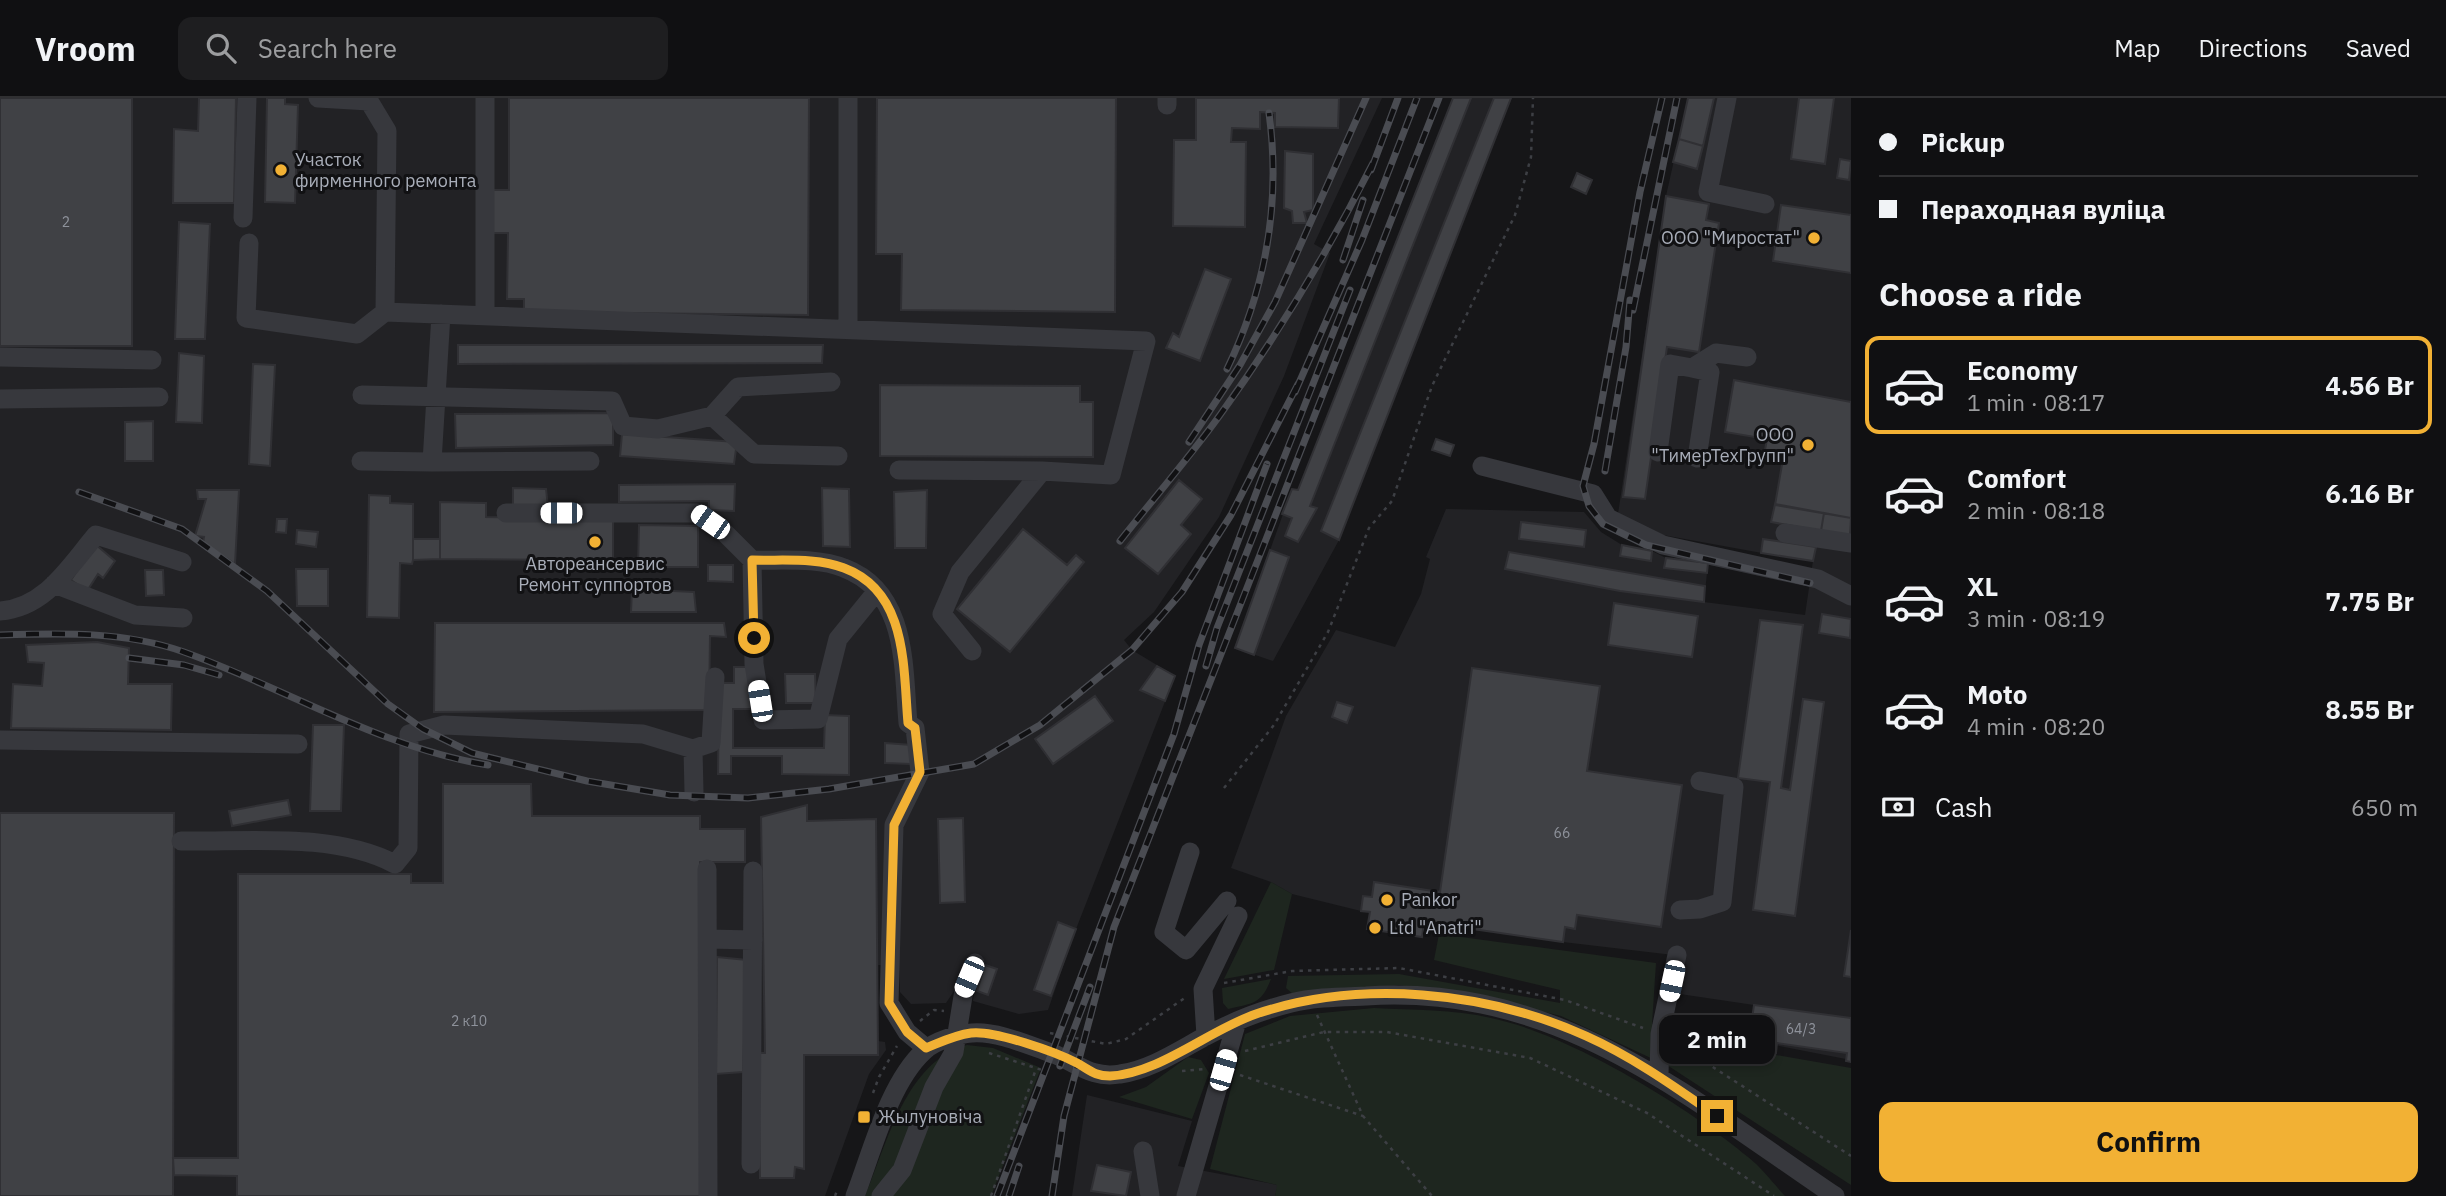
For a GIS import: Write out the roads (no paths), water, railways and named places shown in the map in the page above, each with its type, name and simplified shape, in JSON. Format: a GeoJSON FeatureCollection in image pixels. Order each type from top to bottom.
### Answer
{"type":"FeatureCollection","features":[{"type":"Feature","properties":{"kind":"street"},"geometry":{"type":"LineString","coordinates":[[243,218],[247,98]]}},
{"type":"Feature","properties":{"kind":"street"},"geometry":{"type":"LineString","coordinates":[[318,98],[369,100],[387,131],[385,312]]}},
{"type":"Feature","properties":{"kind":"street"},"geometry":{"type":"LineString","coordinates":[[485,98],[485,316]]}},
{"type":"Feature","properties":{"kind":"street"},"geometry":{"type":"LineString","coordinates":[[848,98],[848,328]]}},
{"type":"Feature","properties":{"kind":"street"},"geometry":{"type":"LineString","coordinates":[[1727,98],[1708,192],[1765,204]]}},
{"type":"Feature","properties":{"kind":"street"},"geometry":{"type":"LineString","coordinates":[[249,243],[246,318],[356,334],[385,312],[1146,341],[1111,475],[1042,471],[899,470]]}},
{"type":"Feature","properties":{"kind":"street"},"geometry":{"type":"LineString","coordinates":[[432,462],[441,314]]}},
{"type":"Feature","properties":{"kind":"street"},"geometry":{"type":"LineString","coordinates":[[1692,368],[1716,353],[1747,357]]}},
{"type":"Feature","properties":{"kind":"street"},"geometry":{"type":"LineString","coordinates":[[0,356],[152,360]]}},
{"type":"Feature","properties":{"kind":"street"},"geometry":{"type":"LineString","coordinates":[[1658,452],[1670,364],[1710,372],[1697,458]]}},
{"type":"Feature","properties":{"kind":"street"},"geometry":{"type":"LineString","coordinates":[[362,395],[612,401],[623,426],[658,429],[712,416],[738,387],[831,382]]}},
{"type":"Feature","properties":{"kind":"street"},"geometry":{"type":"LineString","coordinates":[[0,399],[159,397]]}},
{"type":"Feature","properties":{"kind":"street"},"geometry":{"type":"LineString","coordinates":[[712,416],[754,454],[838,456]]}},
{"type":"Feature","properties":{"kind":"street"},"geometry":{"type":"LineString","coordinates":[[360,461],[590,461]]}},
{"type":"Feature","properties":{"kind":"street"},"geometry":{"type":"LineString","coordinates":[[1482,466],[1593,494],[1608,518],[1663,545],[1818,579],[1851,596]]}},
{"type":"Feature","properties":{"kind":"street"},"geometry":{"type":"LineString","coordinates":[[972,651],[942,614],[960,572],[1042,471]]}},
{"type":"Feature","properties":{"kind":"street"},"geometry":{"type":"LineString","coordinates":[[506,513],[698,513],[722,530],[752,560],[821,563],[845,568],[877,591],[891,609],[900,634],[908,723],[915,728],[920,772],[894,825],[889,1003],[907,1032],[926,1048]]}},
{"type":"Feature","properties":{"kind":"street"},"geometry":{"type":"LineString","coordinates":[[1784,533],[1851,543]]}},
{"type":"Feature","properties":{"kind":"street"},"geometry":{"type":"LineString","coordinates":[[0,611],[17,610],[42,598],[96,535],[182,562]]}},
{"type":"Feature","properties":{"kind":"street"},"geometry":{"type":"LineString","coordinates":[[752,560],[754,664],[763,720],[818,719],[838,639],[877,591]]}},
{"type":"Feature","properties":{"kind":"street"},"geometry":{"type":"LineString","coordinates":[[54,584],[135,615],[183,618]]}},
{"type":"Feature","properties":{"kind":"street"},"geometry":{"type":"LineString","coordinates":[[181,841],[332,844],[371,851],[395,864],[408,848],[409,734],[444,725],[643,734],[693,749],[710,743],[715,677]]}},
{"type":"Feature","properties":{"kind":"street"},"geometry":{"type":"LineString","coordinates":[[0,740],[298,744]]}},
{"type":"Feature","properties":{"kind":"street"},"geometry":{"type":"LineString","coordinates":[[693,749],[694,792]]}},
{"type":"Feature","properties":{"kind":"street"},"geometry":{"type":"LineString","coordinates":[[1680,911],[1700,909],[1722,902],[1734,787],[1700,781]]}},
{"type":"Feature","properties":{"kind":"street"},"geometry":{"type":"LineString","coordinates":[[1190,852],[1164,932],[1186,950],[1233,908],[1203,989],[1206,1036]]}},
{"type":"Feature","properties":{"kind":"street"},"geometry":{"type":"LineString","coordinates":[[707,869],[708,1196]]}},
{"type":"Feature","properties":{"kind":"street"},"geometry":{"type":"LineString","coordinates":[[751,1164],[753,870]]}},
{"type":"Feature","properties":{"kind":"street"},"geometry":{"type":"LineString","coordinates":[[708,939],[753,940]]}},
{"type":"Feature","properties":{"kind":"street"},"geometry":{"type":"LineString","coordinates":[[1659,1075],[1661,1034],[1677,955]]}},
{"type":"Feature","properties":{"kind":"street"},"geometry":{"type":"LineString","coordinates":[[881,1196],[902,1170],[934,1087],[954,1052],[959,1036],[964,990],[975,963]]}},
{"type":"Feature","properties":{"kind":"street"},"geometry":{"type":"LineString","coordinates":[[847,1190],[901,1077],[926,1048],[959,1036],[974,1032],[996,1035],[1078,1063],[1092,1075],[1111,1076],[1153,1064],[1237,1021],[1310,999],[1389,994],[1432,996],[1496,1007],[1587,1037],[1659,1075],[1835,1196]]}},
{"type":"Feature","properties":{"kind":"street"},"geometry":{"type":"LineString","coordinates":[[1186,1196],[1237,1021]]}},
{"type":"Feature","properties":{"kind":"street"},"geometry":{"type":"LineString","coordinates":[[1143,1151],[1150,1196]]}},
{"type":"Feature","properties":{"kind":"railway"},"geometry":{"type":"LineString","coordinates":[[1189,442],[1240,365],[1275,302],[1366,98]]}},
{"type":"Feature","properties":{"kind":"railway"},"geometry":{"type":"LineString","coordinates":[[1371,170],[1398,98]]}},
{"type":"Feature","properties":{"kind":"railway"},"geometry":{"type":"LineString","coordinates":[[1295,392],[1362,240],[1417,98]]}},
{"type":"Feature","properties":{"kind":"railway"},"geometry":{"type":"LineString","coordinates":[[1052,1196],[1064,1116],[1114,927],[1439,98]]}},
{"type":"Feature","properties":{"kind":"railway"},"geometry":{"type":"LineString","coordinates":[[1662,98],[1640,192],[1594,444],[1583,486],[1589,506],[1603,524],[1646,545],[1810,583]]}},
{"type":"Feature","properties":{"kind":"railway"},"geometry":{"type":"LineString","coordinates":[[1633,310],[1677,98]]}},
{"type":"Feature","properties":{"kind":"railway"},"geometry":{"type":"LineString","coordinates":[[1227,369],[1252,307],[1267,244],[1273,179],[1269,113]]}},
{"type":"Feature","properties":{"kind":"railway"},"geometry":{"type":"LineString","coordinates":[[1120,541],[1208,431],[1262,355],[1339,228],[1373,163]]}},
{"type":"Feature","properties":{"kind":"railway"},"geometry":{"type":"LineString","coordinates":[[1343,260],[1363,200]]}},
{"type":"Feature","properties":{"kind":"railway"},"geometry":{"type":"LineString","coordinates":[[1206,666],[1217,628],[1350,290]]}},
{"type":"Feature","properties":{"kind":"railway"},"geometry":{"type":"LineString","coordinates":[[1605,471],[1626,347],[1630,300]]}},
{"type":"Feature","properties":{"kind":"railway"},"geometry":{"type":"LineString","coordinates":[[79,492],[182,529],[267,591],[388,704],[423,729],[472,753],[587,781],[670,795],[748,798],[829,789],[974,764],[1040,725],[1132,650],[1182,592],[1231,515],[1298,384]]}},
{"type":"Feature","properties":{"kind":"railway"},"geometry":{"type":"LineString","coordinates":[[997,1196],[1174,734],[1199,645],[1267,464]]}},
{"type":"Feature","properties":{"kind":"railway"},"geometry":{"type":"LineString","coordinates":[[0,635],[93,635],[162,645],[222,666],[371,731],[448,757],[488,765]]}},
{"type":"Feature","properties":{"kind":"railway"},"geometry":{"type":"LineString","coordinates":[[129,658],[184,665],[219,675]]}},
{"type":"Feature","properties":{"kind":"railway"},"geometry":{"type":"LineString","coordinates":[[1060,1066],[1090,987]]}},
{"type":"Feature","properties":{"kind":"railway"},"geometry":{"type":"LineString","coordinates":[[1009,1196],[1019,1166]]}},
{"type":"Feature","properties":{"kind":"place","name":"Участок фирменного ремонта"},"geometry":{"type":"Point","coordinates":[281,170]}},
{"type":"Feature","properties":{"kind":"place","name":"ООО \"Миростат\""},"geometry":{"type":"Point","coordinates":[1814,238]}},
{"type":"Feature","properties":{"kind":"place","name":"ООО \"ТимерТехГрупп\""},"geometry":{"type":"Point","coordinates":[1808,445]}},
{"type":"Feature","properties":{"kind":"place","name":"Автореансервис Ремонт суппортов"},"geometry":{"type":"Point","coordinates":[595,542]}},
{"type":"Feature","properties":{"kind":"place","name":"Pankor"},"geometry":{"type":"Point","coordinates":[1387,900]}},
{"type":"Feature","properties":{"kind":"place","name":"Ltd \"Anatri\""},"geometry":{"type":"Point","coordinates":[1375,928]}},
{"type":"Feature","properties":{"kind":"place","name":"Жылуновіча"},"geometry":{"type":"Point","coordinates":[864,1117]}}]}
